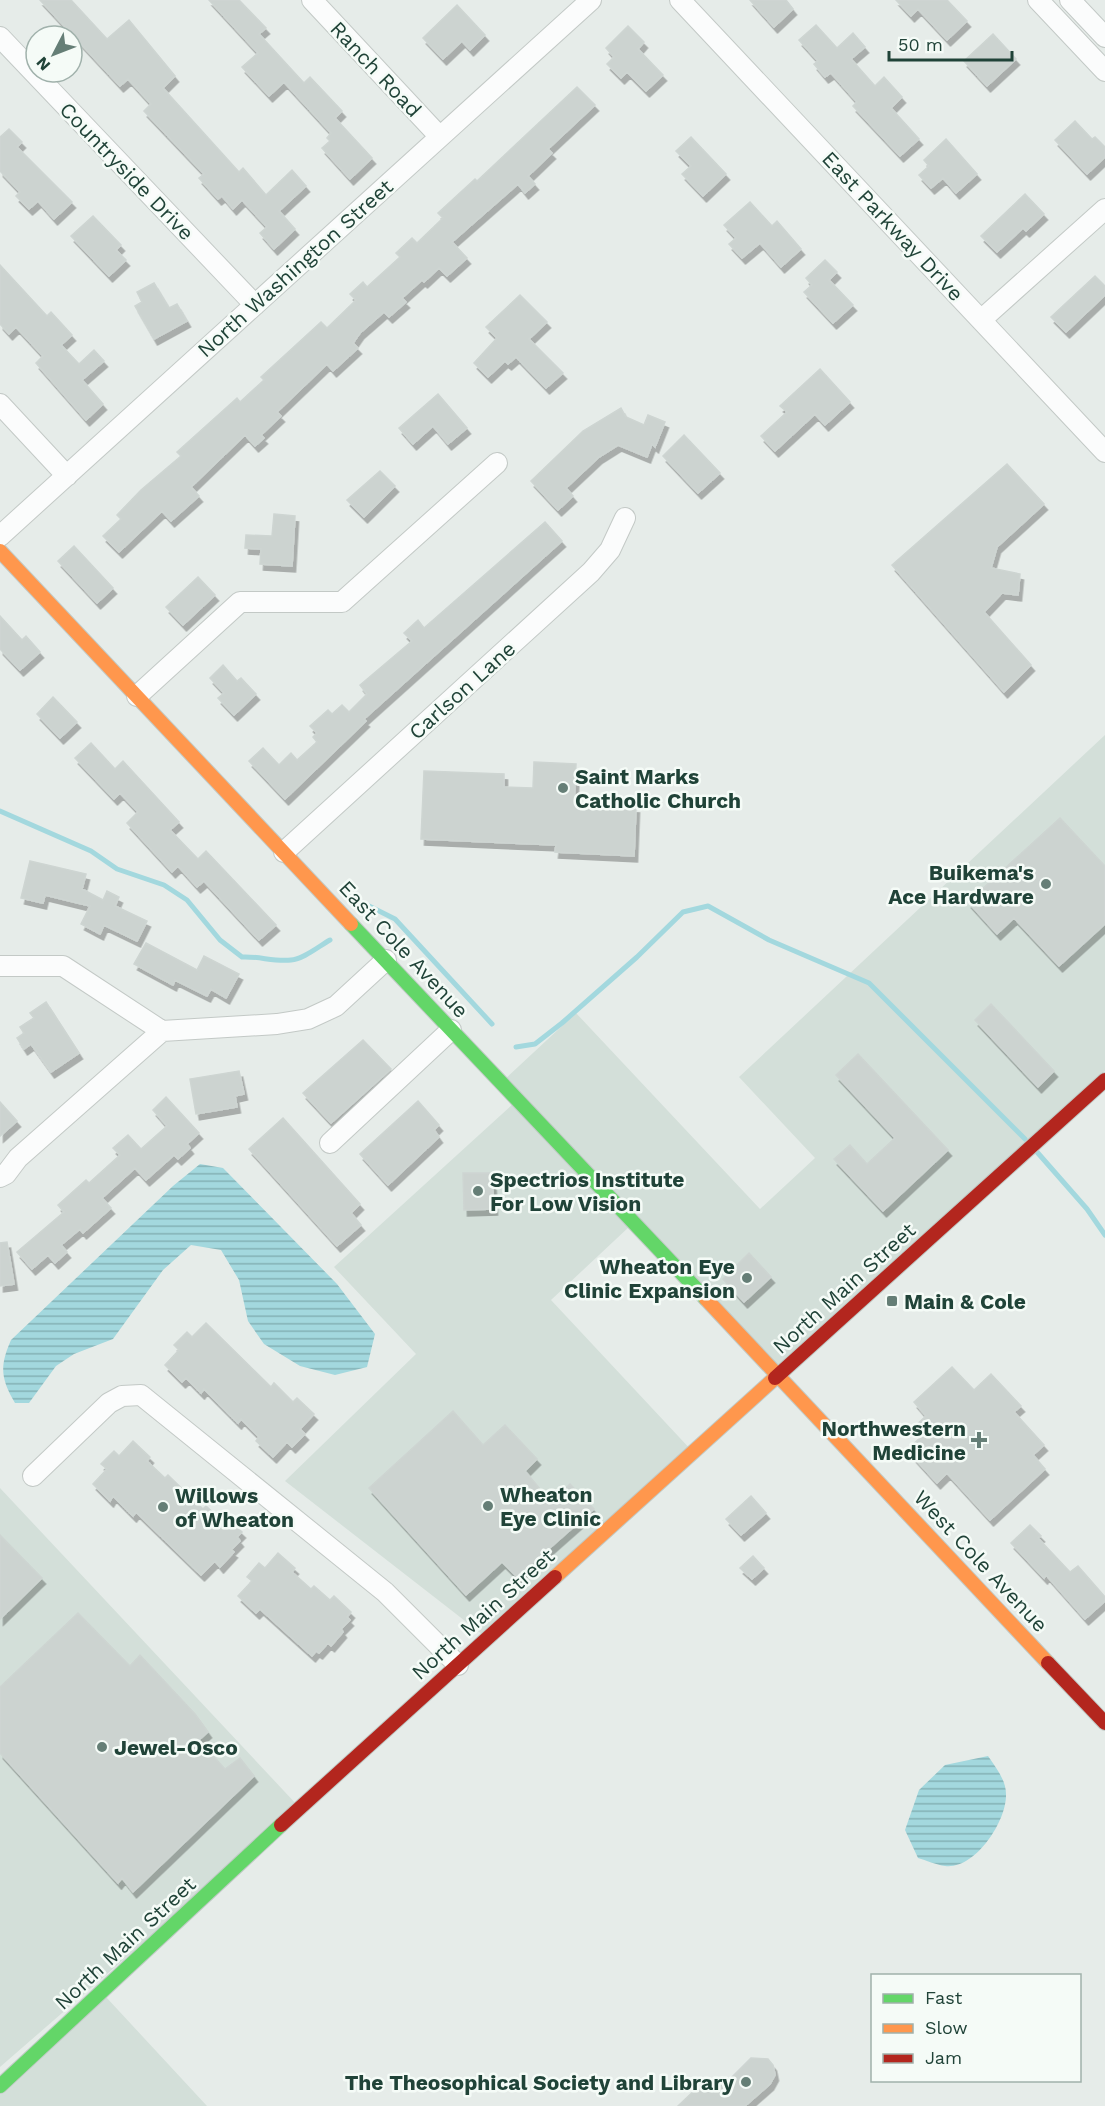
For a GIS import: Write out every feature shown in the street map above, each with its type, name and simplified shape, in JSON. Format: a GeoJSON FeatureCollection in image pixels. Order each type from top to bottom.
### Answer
{"type":"FeatureCollection","features":[{"type":"Feature","properties":{"kind":"street","name":"Ranch Road"},"geometry":{"type":"LineString","coordinates":[[312,0],[440,137]]}},
{"type":"Feature","properties":{"kind":"street","name":"North Washington Street"},"geometry":{"type":"LineString","coordinates":[[0,536],[591,0]]}},
{"type":"Feature","properties":{"kind":"street","name":"East Parkway Drive"},"geometry":{"type":"LineString","coordinates":[[680,0],[1105,452]]}},
{"type":"Feature","properties":{"kind":"street"},"geometry":{"type":"LineString","coordinates":[[1038,0],[1105,71]]}},
{"type":"Feature","properties":{"kind":"street"},"geometry":{"type":"LineString","coordinates":[[1070,0],[1105,38]]}},
{"type":"Feature","properties":{"kind":"street","name":"Countryside Drive"},"geometry":{"type":"LineString","coordinates":[[0,38],[255,305]]}},
{"type":"Feature","properties":{"kind":"street"},"geometry":{"type":"LineString","coordinates":[[981,320],[1105,209]]}},
{"type":"Feature","properties":{"kind":"street"},"geometry":{"type":"LineString","coordinates":[[0,404],[67,476]]}},
{"type":"Feature","properties":{"kind":"street"},"geometry":{"type":"LineString","coordinates":[[137,696],[240,602],[342,602],[497,463]]}},
{"type":"Feature","properties":{"kind":"street","name":"Carlson Lane"},"geometry":{"type":"LineString","coordinates":[[284,852],[591,572],[610,550],[625,518]]}},
{"type":"Feature","properties":{"kind":"street","name":"East Cole Avenue"},"geometry":{"type":"LineString","coordinates":[[0,550],[778,1376]]}},
{"type":"Feature","properties":{"kind":"street"},"geometry":{"type":"LineString","coordinates":[[0,966],[63,966],[162,1031],[278,1024],[308,1019],[336,1006],[386,960]]}},
{"type":"Feature","properties":{"kind":"street"},"geometry":{"type":"LineString","coordinates":[[330,1143],[452,1030]]}},
{"type":"Feature","properties":{"kind":"street"},"geometry":{"type":"LineString","coordinates":[[0,1177],[6,1174],[18,1158],[162,1031]]}},
{"type":"Feature","properties":{"kind":"street","name":"North Main Street"},"geometry":{"type":"LineString","coordinates":[[0,2086],[295,1812],[1105,1080]]}},
{"type":"Feature","properties":{"kind":"street","name":"West Cole Avenue"},"geometry":{"type":"LineString","coordinates":[[778,1376],[1105,1723]]}},
{"type":"Feature","properties":{"kind":"street"},"geometry":{"type":"LineString","coordinates":[[33,1476],[110,1403],[123,1396],[141,1395],[385,1592],[458,1665]]}},
{"type":"Feature","properties":{"kind":"shaded area"},"geometry":{"type":"Polygon","coordinates":[[[1105,735],[1105,1071],[779,1370],[504,1080],[576,1013],[760,1209],[815,1158],[739,1077],[1105,735]]]}},
{"type":"Feature","properties":{"kind":"shaded area"},"geometry":{"type":"Polygon","coordinates":[[[514,1103],[630,1226],[551,1300],[693,1452],[487,1638],[285,1481],[416,1354],[334,1267],[514,1103]]]}},
{"type":"Feature","properties":{"kind":"shaded area"},"geometry":{"type":"Polygon","coordinates":[[[0,1488],[299,1807],[0,2067],[0,1488]]]}},
{"type":"Feature","properties":{"kind":"shaded area"},"geometry":{"type":"Polygon","coordinates":[[[106,1997],[207,2106],[0,2106],[0,2089],[106,1997]]]}},
{"type":"Feature","properties":{"kind":"water"},"geometry":{"type":"Polygon","coordinates":[[[200,1164],[223,1168],[337,1284],[375,1334],[367,1367],[335,1375],[300,1366],[264,1344],[248,1321],[239,1280],[221,1250],[191,1245],[163,1270],[113,1339],[74,1354],[56,1366],[29,1403],[15,1403],[6,1386],[3,1372],[3,1364],[11,1340],[173,1186],[200,1164]]]}},
{"type":"Feature","properties":{"kind":"water"},"geometry":{"type":"Polygon","coordinates":[[[988,1756],[1002,1779],[1006,1794],[1001,1817],[987,1842],[978,1852],[956,1865],[945,1866],[918,1858],[905,1830],[919,1790],[945,1765],[988,1756]]]}},
{"type":"Feature","properties":{"kind":"building"},"geometry":{"type":"Polygon","coordinates":[[[40,0],[71,0],[107,39],[129,20],[175,76],[163,88],[239,172],[243,168],[266,195],[292,170],[306,186],[279,211],[295,229],[274,249],[260,233],[267,227],[242,200],[233,209],[222,196],[218,199],[199,178],[204,174],[144,111],[151,104],[128,79],[120,86],[84,47],[84,24],[62,24],[40,0]]]}},
{"type":"Feature","properties":{"kind":"building"},"geometry":{"type":"Polygon","coordinates":[[[209,0],[239,0],[266,28],[259,34],[304,83],[310,77],[342,111],[335,118],[372,158],[350,179],[322,148],[330,141],[327,138],[331,133],[284,82],[269,96],[242,67],[258,53],[209,0]]]}},
{"type":"Feature","properties":{"kind":"building"},"geometry":{"type":"Polygon","coordinates":[[[750,0],[786,0],[793,9],[774,27],[750,0]]]}},
{"type":"Feature","properties":{"kind":"building"},"geometry":{"type":"Polygon","coordinates":[[[896,0],[947,0],[967,21],[947,40],[918,9],[911,16],[896,0]]]}},
{"type":"Feature","properties":{"kind":"building"},"geometry":{"type":"Polygon","coordinates":[[[457,5],[485,35],[470,50],[462,41],[443,59],[423,38],[457,5]]]}},
{"type":"Feature","properties":{"kind":"building"},"geometry":{"type":"Polygon","coordinates":[[[816,25],[837,48],[853,33],[865,47],[851,59],[875,86],[884,77],[902,97],[891,108],[919,139],[900,156],[853,106],[857,102],[831,73],[825,77],[814,64],[818,61],[799,40],[816,25]]]}},
{"type":"Feature","properties":{"kind":"building"},"geometry":{"type":"Polygon","coordinates":[[[628,26],[644,42],[638,49],[663,75],[646,91],[627,72],[621,78],[607,64],[614,57],[606,48],[628,26]]]}},
{"type":"Feature","properties":{"kind":"building"},"geometry":{"type":"Polygon","coordinates":[[[993,34],[1016,59],[987,86],[964,61],[993,34]]]}},
{"type":"Feature","properties":{"kind":"building"},"geometry":{"type":"Polygon","coordinates":[[[577,87],[595,105],[548,149],[552,153],[528,176],[535,184],[525,193],[518,184],[452,242],[467,258],[447,276],[439,268],[402,298],[406,302],[389,317],[384,312],[360,333],[353,343],[358,348],[333,371],[327,364],[277,412],[281,416],[261,435],[264,438],[255,446],[245,435],[191,487],[199,496],[171,521],[162,511],[119,552],[103,536],[121,519],[117,515],[141,490],[181,456],[177,452],[237,398],[240,402],[264,380],[261,377],[321,322],[327,328],[356,300],[350,294],[363,282],[367,287],[400,257],[396,253],[412,238],[417,243],[443,218],[438,213],[475,179],[477,181],[577,87]]]}},
{"type":"Feature","properties":{"kind":"building"},"geometry":{"type":"Polygon","coordinates":[[[1075,121],[1092,139],[1095,137],[1105,147],[1105,157],[1087,174],[1055,140],[1075,121]]]}},
{"type":"Feature","properties":{"kind":"building"},"geometry":{"type":"Polygon","coordinates":[[[9,129],[22,142],[17,147],[72,202],[54,219],[38,201],[29,209],[16,196],[20,192],[0,171],[0,137],[9,129]]]}},
{"type":"Feature","properties":{"kind":"building"},"geometry":{"type":"Polygon","coordinates":[[[691,137],[726,174],[703,196],[682,174],[691,166],[676,151],[691,137]]]}},
{"type":"Feature","properties":{"kind":"building"},"geometry":{"type":"Polygon","coordinates":[[[946,139],[977,174],[956,193],[943,178],[931,188],[919,175],[929,166],[924,160],[946,139]]]}},
{"type":"Feature","properties":{"kind":"building"},"geometry":{"type":"Polygon","coordinates":[[[1025,194],[1044,214],[1026,231],[1023,228],[997,252],[981,236],[1025,194]]]}},
{"type":"Feature","properties":{"kind":"building"},"geometry":{"type":"Polygon","coordinates":[[[750,202],[772,226],[777,221],[801,249],[781,267],[760,243],[742,258],[729,244],[736,238],[724,225],[750,202]]]}},
{"type":"Feature","properties":{"kind":"building"},"geometry":{"type":"Polygon","coordinates":[[[93,216],[121,245],[116,250],[126,260],[109,276],[71,236],[93,216]]]}},
{"type":"Feature","properties":{"kind":"building"},"geometry":{"type":"Polygon","coordinates":[[[825,260],[837,272],[829,280],[853,305],[833,323],[804,292],[812,285],[806,278],[825,260]]]}},
{"type":"Feature","properties":{"kind":"building"},"geometry":{"type":"Polygon","coordinates":[[[0,265],[47,316],[51,312],[72,335],[61,345],[79,364],[94,350],[104,361],[82,380],[103,404],[86,420],[36,363],[43,356],[16,327],[9,334],[0,324],[0,265]]]}},
{"type":"Feature","properties":{"kind":"building"},"geometry":{"type":"Polygon","coordinates":[[[1095,276],[1105,286],[1105,295],[1066,332],[1051,317],[1095,276]]]}},
{"type":"Feature","properties":{"kind":"building"},"geometry":{"type":"Polygon","coordinates":[[[154,283],[169,308],[177,304],[187,321],[154,339],[135,306],[142,302],[137,292],[154,283]]]}},
{"type":"Feature","properties":{"kind":"building"},"geometry":{"type":"Polygon","coordinates":[[[520,295],[547,322],[529,339],[563,373],[546,388],[516,357],[508,364],[505,361],[488,377],[474,363],[497,338],[486,327],[520,295]]]}},
{"type":"Feature","properties":{"kind":"building"},"geometry":{"type":"Polygon","coordinates":[[[820,369],[850,402],[825,425],[815,414],[775,451],[761,436],[787,412],[780,406],[820,369]]]}},
{"type":"Feature","properties":{"kind":"building"},"geometry":{"type":"Polygon","coordinates":[[[438,394],[467,428],[448,444],[433,426],[413,444],[399,428],[438,394]]]}},
{"type":"Feature","properties":{"kind":"building"},"geometry":{"type":"Polygon","coordinates":[[[621,408],[626,417],[644,425],[648,415],[665,422],[655,447],[652,444],[647,457],[618,445],[599,457],[566,488],[573,496],[558,510],[531,481],[583,431],[621,408]]]}},
{"type":"Feature","properties":{"kind":"building"},"geometry":{"type":"Polygon","coordinates":[[[684,435],[720,473],[698,493],[663,456],[684,435]]]}},
{"type":"Feature","properties":{"kind":"building"},"geometry":{"type":"Polygon","coordinates":[[[1007,464],[1044,504],[997,547],[991,568],[1020,574],[1018,595],[1002,593],[984,612],[1031,665],[1004,692],[892,565],[1007,464]]]}},
{"type":"Feature","properties":{"kind":"building"},"geometry":{"type":"Polygon","coordinates":[[[380,471],[395,486],[364,517],[347,500],[380,471]]]}},
{"type":"Feature","properties":{"kind":"building"},"geometry":{"type":"Polygon","coordinates":[[[274,514],[295,516],[292,566],[260,564],[261,549],[245,548],[246,535],[272,536],[274,514]]]}},
{"type":"Feature","properties":{"kind":"building"},"geometry":{"type":"Polygon","coordinates":[[[545,522],[562,541],[364,719],[366,721],[285,799],[249,761],[263,748],[279,765],[291,753],[297,760],[317,742],[313,737],[317,733],[310,726],[328,710],[332,714],[342,705],[349,712],[367,694],[360,685],[412,641],[404,633],[418,620],[424,628],[545,522]]]}},
{"type":"Feature","properties":{"kind":"building"},"geometry":{"type":"Polygon","coordinates":[[[74,546],[113,588],[97,603],[58,561],[74,546]]]}},
{"type":"Feature","properties":{"kind":"building"},"geometry":{"type":"Polygon","coordinates":[[[198,577],[215,595],[183,625],[166,607],[198,577]]]}},
{"type":"Feature","properties":{"kind":"building"},"geometry":{"type":"Polygon","coordinates":[[[0,616],[22,640],[26,636],[40,652],[20,670],[0,649],[0,616]]]}},
{"type":"Feature","properties":{"kind":"building"},"geometry":{"type":"Polygon","coordinates":[[[223,665],[237,681],[241,678],[256,694],[234,715],[218,698],[224,693],[210,678],[223,665]]]}},
{"type":"Feature","properties":{"kind":"building"},"geometry":{"type":"Polygon","coordinates":[[[53,697],[77,722],[60,738],[37,714],[53,697]]]}},
{"type":"Feature","properties":{"kind":"building"},"geometry":{"type":"Polygon","coordinates":[[[91,743],[115,769],[123,761],[179,822],[170,830],[198,859],[206,851],[276,925],[259,940],[204,881],[197,887],[178,866],[172,872],[127,823],[138,812],[120,793],[114,799],[75,758],[91,743]]]}},
{"type":"Feature","properties":{"kind":"building"},"geometry":{"type":"Polygon","coordinates":[[[534,762],[576,764],[574,805],[636,807],[634,856],[555,852],[556,845],[421,839],[424,771],[504,774],[504,787],[533,788],[534,762]]]}},
{"type":"Feature","properties":{"kind":"building","name":"Buikema's Ace Hardware"},"geometry":{"type":"Polygon","coordinates":[[[1060,818],[1105,866],[1105,924],[1059,966],[1014,918],[997,934],[968,902],[1060,818]]]}},
{"type":"Feature","properties":{"kind":"building"},"geometry":{"type":"Polygon","coordinates":[[[30,861],[86,874],[82,889],[103,900],[107,891],[119,897],[115,906],[147,921],[137,941],[104,925],[100,934],[81,924],[90,906],[45,895],[43,903],[21,898],[30,861]]]}},
{"type":"Feature","properties":{"kind":"building"},"geometry":{"type":"Polygon","coordinates":[[[146,943],[197,970],[204,956],[239,974],[226,998],[211,989],[207,996],[175,980],[173,985],[134,964],[146,943]]]}},
{"type":"Feature","properties":{"kind":"building"},"geometry":{"type":"Polygon","coordinates":[[[46,1002],[79,1053],[51,1072],[31,1044],[24,1049],[17,1038],[24,1033],[20,1027],[34,1018],[30,1013],[46,1002]]]}},
{"type":"Feature","properties":{"kind":"building"},"geometry":{"type":"Polygon","coordinates":[[[991,1004],[1054,1071],[1038,1087],[975,1020],[991,1004]]]}},
{"type":"Feature","properties":{"kind":"building"},"geometry":{"type":"Polygon","coordinates":[[[363,1040],[391,1069],[331,1123],[303,1093],[363,1040]]]}},
{"type":"Feature","properties":{"kind":"building"},"geometry":{"type":"Polygon","coordinates":[[[858,1054],[948,1150],[883,1211],[834,1159],[850,1145],[867,1164],[895,1138],[836,1075],[858,1054]]]}},
{"type":"Feature","properties":{"kind":"building"},"geometry":{"type":"Polygon","coordinates":[[[239,1071],[244,1094],[235,1096],[237,1107],[196,1114],[190,1079],[239,1071]]]}},
{"type":"Feature","properties":{"kind":"building"},"geometry":{"type":"Polygon","coordinates":[[[166,1097],[199,1133],[187,1144],[190,1148],[178,1159],[174,1155],[146,1180],[135,1168],[102,1198],[111,1208],[83,1233],[80,1229],[61,1245],[67,1252],[55,1263],[48,1255],[32,1269],[17,1252],[64,1212],[58,1205],[86,1180],[89,1183],[120,1155],[113,1148],[128,1135],[141,1149],[167,1126],[153,1110],[166,1097]]]}},
{"type":"Feature","properties":{"kind":"building"},"geometry":{"type":"Polygon","coordinates":[[[418,1101],[439,1125],[434,1130],[439,1137],[388,1185],[360,1154],[418,1101]]]}},
{"type":"Feature","properties":{"kind":"building"},"geometry":{"type":"Polygon","coordinates":[[[0,1102],[17,1121],[0,1136],[0,1102]]]}},
{"type":"Feature","properties":{"kind":"building"},"geometry":{"type":"Polygon","coordinates":[[[283,1118],[360,1204],[351,1213],[361,1225],[337,1246],[249,1149],[283,1118]]]}},
{"type":"Feature","properties":{"kind":"building","name":"Spectrios Institute For Low Vision"},"geometry":{"type":"Polygon","coordinates":[[[463,1173],[492,1173],[494,1209],[464,1210],[463,1173]]]}},
{"type":"Feature","properties":{"kind":"building"},"geometry":{"type":"Polygon","coordinates":[[[7,1242],[14,1284],[0,1286],[0,1243],[7,1242]]]}},
{"type":"Feature","properties":{"kind":"building","name":"Wheaton Eye Clinic Expansion"},"geometry":{"type":"Polygon","coordinates":[[[749,1253],[771,1277],[744,1302],[723,1279],[749,1253]]]}},
{"type":"Feature","properties":{"kind":"building","name":"Willows of Wheaton"},"geometry":{"type":"Polygon","coordinates":[[[206,1323],[271,1387],[274,1383],[293,1402],[297,1398],[314,1414],[300,1429],[305,1434],[292,1447],[287,1442],[273,1457],[256,1441],[259,1437],[241,1419],[238,1423],[204,1389],[201,1393],[186,1378],[182,1382],[165,1365],[179,1350],[174,1345],[187,1332],[192,1337],[206,1323]]]}},
{"type":"Feature","properties":{"kind":"building","name":"Northwestern Medicine"},"geometry":{"type":"Polygon","coordinates":[[[952,1367],[974,1390],[991,1374],[1021,1406],[1014,1412],[1044,1445],[1033,1455],[1045,1469],[990,1520],[947,1473],[937,1483],[907,1450],[923,1435],[915,1426],[926,1416],[914,1402],[952,1367]]]}},
{"type":"Feature","properties":{"kind":"building","name":"Wheaton Eye Clinic"},"geometry":{"type":"Polygon","coordinates":[[[453,1411],[483,1445],[505,1425],[537,1459],[525,1471],[551,1502],[570,1484],[594,1509],[517,1577],[502,1562],[466,1595],[369,1488],[453,1411]]]}},
{"type":"Feature","properties":{"kind":"building","name":"Willows of Wheaton"},"geometry":{"type":"Polygon","coordinates":[[[133,1441],[150,1457],[147,1461],[165,1478],[168,1475],[203,1509],[206,1506],[221,1520],[225,1516],[242,1532],[237,1537],[240,1541],[231,1550],[234,1552],[220,1567],[215,1561],[201,1575],[136,1512],[133,1516],[113,1496],[110,1501],[93,1484],[107,1469],[101,1464],[114,1451],[119,1456],[133,1441]]]}},
{"type":"Feature","properties":{"kind":"building"},"geometry":{"type":"Polygon","coordinates":[[[751,1496],[766,1513],[741,1535],[726,1519],[751,1496]]]}},
{"type":"Feature","properties":{"kind":"building"},"geometry":{"type":"Polygon","coordinates":[[[1030,1525],[1041,1536],[1038,1538],[1070,1572],[1078,1566],[1105,1597],[1105,1601],[1085,1619],[1046,1575],[1044,1578],[1011,1543],[1030,1525]]]}},
{"type":"Feature","properties":{"kind":"building"},"geometry":{"type":"Polygon","coordinates":[[[0,1535],[42,1578],[0,1619],[0,1535]]]}},
{"type":"Feature","properties":{"kind":"building","name":"Willows of Wheaton"},"geometry":{"type":"Polygon","coordinates":[[[278,1553],[295,1568],[292,1572],[311,1589],[314,1586],[330,1600],[334,1596],[351,1612],[347,1617],[350,1620],[341,1629],[343,1632],[331,1646],[328,1643],[319,1653],[316,1651],[312,1656],[260,1609],[256,1613],[238,1596],[252,1581],[247,1577],[259,1563],[265,1568],[278,1553]]]}},
{"type":"Feature","properties":{"kind":"building"},"geometry":{"type":"Polygon","coordinates":[[[753,1556],[764,1568],[752,1579],[740,1568],[753,1556]]]}},
{"type":"Feature","properties":{"kind":"building","name":"Jewel-Osco"},"geometry":{"type":"Polygon","coordinates":[[[78,1613],[130,1666],[140,1655],[195,1714],[208,1732],[199,1740],[225,1769],[240,1758],[254,1776],[133,1892],[122,1878],[118,1883],[0,1753],[0,1687],[78,1613]]]}},
{"type":"Feature","properties":{"kind":"building","name":"The Theosophical Society and Library"},"geometry":{"type":"Polygon","coordinates":[[[751,2058],[768,2059],[773,2065],[775,2075],[770,2084],[745,2106],[678,2106],[700,2085],[706,2092],[718,2081],[720,2084],[725,2079],[728,2081],[751,2058]]]}},
{"type":"Feature","properties":{"kind":"waterway"},"geometry":{"type":"LineString","coordinates":[[0,811],[91,851],[117,869],[164,885],[187,900],[220,940],[242,957],[291,960],[306,955],[330,940]]}},
{"type":"Feature","properties":{"kind":"waterway"},"geometry":{"type":"LineString","coordinates":[[367,905],[395,919],[492,1024]]}},
{"type":"Feature","properties":{"kind":"waterway"},"geometry":{"type":"LineString","coordinates":[[516,1047],[535,1044],[562,1023],[637,957],[683,912],[708,906],[769,940],[869,983],[1025,1139]]}},
{"type":"Feature","properties":{"kind":"waterway"},"geometry":{"type":"LineString","coordinates":[[1037,1152],[1087,1209],[1105,1235]]}},
{"type":"Feature","properties":{"kind":"traffic: fast"},"geometry":{"type":"LineString","coordinates":[[351,924],[706,1299]]}},
{"type":"Feature","properties":{"kind":"traffic: fast"},"geometry":{"type":"LineString","coordinates":[[0,2086],[281,1825]]}},
{"type":"Feature","properties":{"kind":"traffic: slow"},"geometry":{"type":"LineString","coordinates":[[0,551],[351,924]]}},
{"type":"Feature","properties":{"kind":"traffic: slow"},"geometry":{"type":"LineString","coordinates":[[706,1299],[1048,1663]]}},
{"type":"Feature","properties":{"kind":"traffic: slow"},"geometry":{"type":"LineString","coordinates":[[555,1577],[775,1378]]}},
{"type":"Feature","properties":{"kind":"traffic: jam"},"geometry":{"type":"LineString","coordinates":[[775,1378],[1105,1080]]}},
{"type":"Feature","properties":{"kind":"traffic: jam"},"geometry":{"type":"LineString","coordinates":[[281,1825],[555,1577]]}},
{"type":"Feature","properties":{"kind":"traffic: jam"},"geometry":{"type":"LineString","coordinates":[[1048,1663],[1105,1723]]}},
{"type":"Feature","properties":{"kind":"place","name":"Saint Marks Catholic Church"},"geometry":{"type":"Point","coordinates":[563,788]}},
{"type":"Feature","properties":{"kind":"place","name":"Buikema's Ace Hardware"},"geometry":{"type":"Point","coordinates":[1046,884]}},
{"type":"Feature","properties":{"kind":"place","name":"Spectrios Institute For Low Vision"},"geometry":{"type":"Point","coordinates":[478,1191]}},
{"type":"Feature","properties":{"kind":"place","name":"Wheaton Eye Clinic Expansion"},"geometry":{"type":"Point","coordinates":[747,1278]}},
{"type":"Feature","properties":{"kind":"place","name":"Main & Cole"},"geometry":{"type":"Point","coordinates":[892,1301]}},
{"type":"Feature","properties":{"kind":"place","name":"Northwestern Medicine"},"geometry":{"type":"Point","coordinates":[979,1440]}},
{"type":"Feature","properties":{"kind":"place","name":"Wheaton Eye Clinic"},"geometry":{"type":"Point","coordinates":[488,1506]}},
{"type":"Feature","properties":{"kind":"place","name":"Willows of Wheaton"},"geometry":{"type":"Point","coordinates":[163,1507]}},
{"type":"Feature","properties":{"kind":"place","name":"Jewel-Osco"},"geometry":{"type":"Point","coordinates":[102,1747]}},
{"type":"Feature","properties":{"kind":"place","name":"The Theosophical Society and Library"},"geometry":{"type":"Point","coordinates":[746,2082]}}]}
